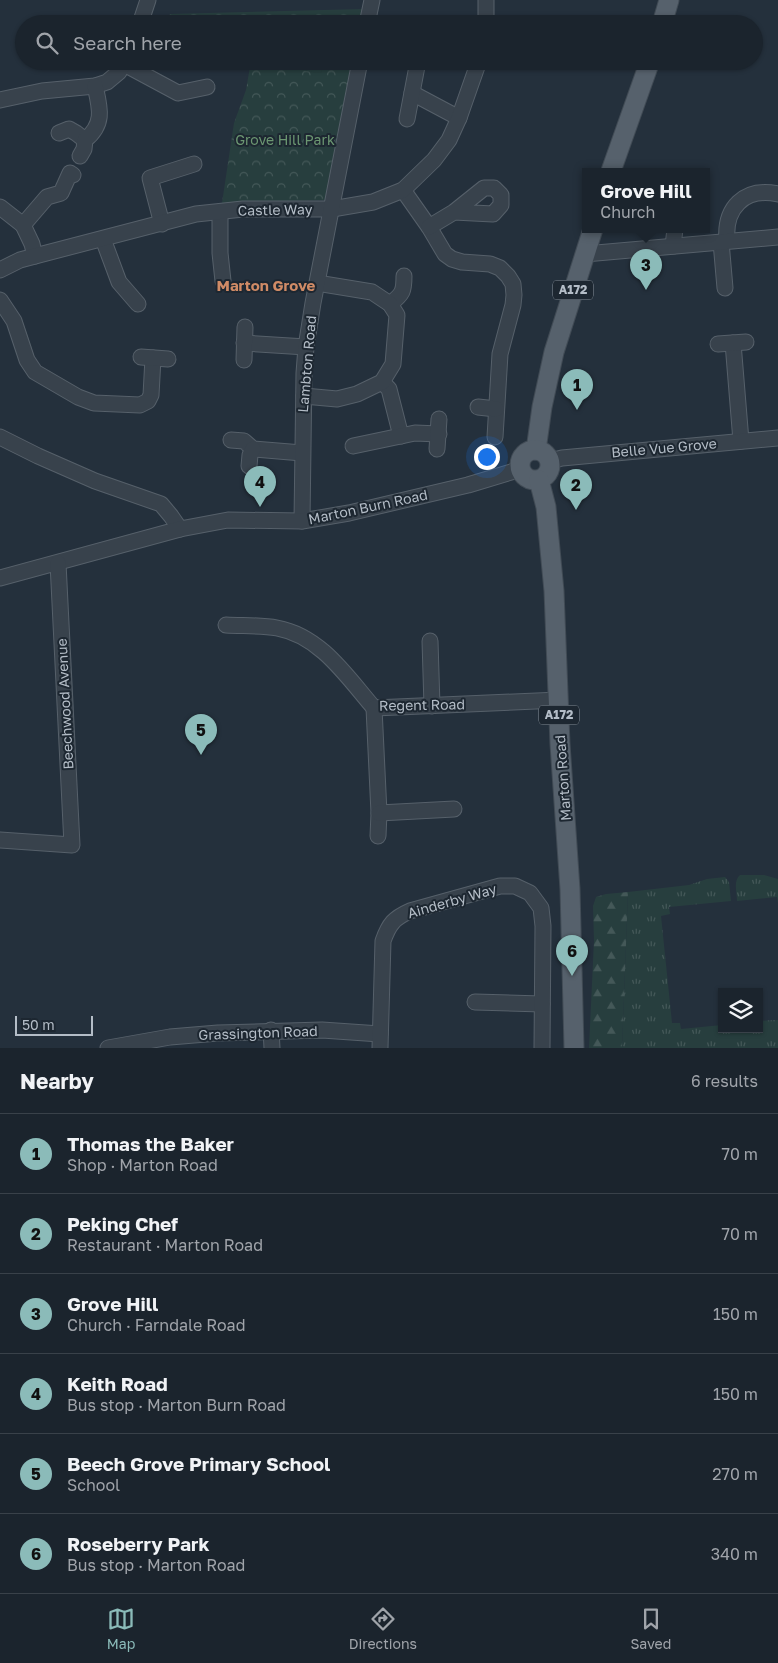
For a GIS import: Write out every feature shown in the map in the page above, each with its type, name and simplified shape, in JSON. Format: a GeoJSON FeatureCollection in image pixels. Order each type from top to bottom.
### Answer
{"type":"FeatureCollection","features":[{"type":"Feature","properties":{"kind":"main road"},"geometry":{"type":"LineString","coordinates":[[665,15],[669,0]]}},
{"type":"Feature","properties":{"kind":"main road"},"geometry":{"type":"LineString","coordinates":[[612,168],[647,70]]}},
{"type":"Feature","properties":{"kind":"main road","name":"A172"},"geometry":{"type":"LineString","coordinates":[[543,456],[542,407],[554,352],[592,233]]}},
{"type":"Feature","properties":{"kind":"main road"},"geometry":{"type":"LineString","coordinates":[[527,452],[543,456],[550,471],[544,478],[534,480],[525,477],[520,468],[521,459],[527,452]]}},
{"type":"Feature","properties":{"kind":"main road","name":"Marton Road"},"geometry":{"type":"LineString","coordinates":[[539,480],[546,507],[553,581],[560,744],[570,889],[574,1048]]}},
{"type":"Feature","properties":{"kind":"street"},"geometry":{"type":"LineString","coordinates":[[143,15],[148,0]]}},
{"type":"Feature","properties":{"kind":"street"},"geometry":{"type":"LineString","coordinates":[[369,15],[372,0]]}},
{"type":"Feature","properties":{"kind":"street"},"geometry":{"type":"LineString","coordinates":[[486,0],[486,15]]}},
{"type":"Feature","properties":{"kind":"street"},"geometry":{"type":"LineString","coordinates":[[0,100],[42,91],[95,86],[107,82],[120,70]]}},
{"type":"Feature","properties":{"kind":"street"},"geometry":{"type":"LineString","coordinates":[[139,70],[178,93],[207,87]]}},
{"type":"Feature","properties":{"kind":"street","name":"Lambton Road"},"geometry":{"type":"LineString","coordinates":[[302,521],[302,453],[306,347],[358,70]]}},
{"type":"Feature","properties":{"kind":"street"},"geometry":{"type":"LineString","coordinates":[[407,119],[416,70]]}},
{"type":"Feature","properties":{"kind":"street","name":"Castle Way"},"geometry":{"type":"LineString","coordinates":[[0,270],[20,260],[196,214],[243,209],[332,209],[373,202],[403,190],[434,160],[449,140],[459,118],[475,70]]}},
{"type":"Feature","properties":{"kind":"street"},"geometry":{"type":"LineString","coordinates":[[84,140],[95,129],[101,111],[95,86]]}},
{"type":"Feature","properties":{"kind":"street"},"geometry":{"type":"LineString","coordinates":[[412,94],[459,118]]}},
{"type":"Feature","properties":{"kind":"street"},"geometry":{"type":"LineString","coordinates":[[59,133],[69,130],[84,140],[84,149],[80,156]]}},
{"type":"Feature","properties":{"kind":"street"},"geometry":{"type":"LineString","coordinates":[[162,224],[150,178],[194,164]]}},
{"type":"Feature","properties":{"kind":"street"},"geometry":{"type":"LineString","coordinates":[[23,225],[47,198],[61,193],[70,173],[73,175]]}},
{"type":"Feature","properties":{"kind":"street"},"geometry":{"type":"LineString","coordinates":[[403,190],[445,254],[452,259],[462,262],[490,264],[500,268],[513,284],[513,305],[500,354],[495,437]]}},
{"type":"Feature","properties":{"kind":"street"},"geometry":{"type":"LineString","coordinates":[[725,288],[724,242],[727,222],[737,204],[752,194],[766,192],[778,194]]}},
{"type":"Feature","properties":{"kind":"street"},"geometry":{"type":"LineString","coordinates":[[0,207],[23,225],[32,244],[35,256]]}},
{"type":"Feature","properties":{"kind":"street"},"geometry":{"type":"LineString","coordinates":[[220,212],[220,253],[223,281]]}},
{"type":"Feature","properties":{"kind":"street"},"geometry":{"type":"LineString","coordinates":[[429,227],[454,212]]}},
{"type":"Feature","properties":{"kind":"street"},"geometry":{"type":"LineString","coordinates":[[673,246],[675,233]]}},
{"type":"Feature","properties":{"kind":"street"},"geometry":{"type":"LineString","coordinates":[[585,254],[778,237]]}},
{"type":"Feature","properties":{"kind":"street"},"geometry":{"type":"LineString","coordinates":[[103,239],[119,282],[138,304]]}},
{"type":"Feature","properties":{"kind":"street"},"geometry":{"type":"LineString","coordinates":[[390,304],[404,290],[404,276]]}},
{"type":"Feature","properties":{"kind":"street"},"geometry":{"type":"LineString","coordinates":[[304,396],[337,399],[357,394],[382,382],[393,364],[397,315],[390,304],[372,292],[317,283]]}},
{"type":"Feature","properties":{"kind":"street"},"geometry":{"type":"LineString","coordinates":[[0,300],[14,320],[27,360],[35,372],[78,397],[94,403],[140,406],[148,401],[151,395],[154,358]]}},
{"type":"Feature","properties":{"kind":"street"},"geometry":{"type":"LineString","coordinates":[[244,360],[245,327]]}},
{"type":"Feature","properties":{"kind":"street"},"geometry":{"type":"LineString","coordinates":[[244,343],[306,347]]}},
{"type":"Feature","properties":{"kind":"street"},"geometry":{"type":"LineString","coordinates":[[732,343],[741,441]]}},
{"type":"Feature","properties":{"kind":"street"},"geometry":{"type":"LineString","coordinates":[[382,382],[389,389],[401,436]]}},
{"type":"Feature","properties":{"kind":"street"},"geometry":{"type":"LineString","coordinates":[[478,407],[496,409]]}},
{"type":"Feature","properties":{"kind":"street"},"geometry":{"type":"LineString","coordinates":[[353,446],[373,450],[401,436],[415,433],[438,434]]}},
{"type":"Feature","properties":{"kind":"street"},"geometry":{"type":"LineString","coordinates":[[0,437],[95,482],[161,504],[180,530]]}},
{"type":"Feature","properties":{"kind":"street","name":"Belle Vue Grove"},"geometry":{"type":"LineString","coordinates":[[543,456],[562,458],[778,438]]}},
{"type":"Feature","properties":{"kind":"street"},"geometry":{"type":"LineString","coordinates":[[231,440],[244,441],[253,449],[302,453]]}},
{"type":"Feature","properties":{"kind":"street"},"geometry":{"type":"LineString","coordinates":[[249,466],[250,455],[253,449]]}},
{"type":"Feature","properties":{"kind":"street","name":"Marton Burn Road"},"geometry":{"type":"LineString","coordinates":[[0,578],[180,530],[228,520],[302,521],[349,513],[468,485],[520,468]]}},
{"type":"Feature","properties":{"kind":"street","name":"Beechwood Avenue"},"geometry":{"type":"LineString","coordinates":[[0,840],[72,845],[58,563]]}},
{"type":"Feature","properties":{"kind":"street","name":"Regent Road"},"geometry":{"type":"LineString","coordinates":[[226,625],[278,628],[307,638],[328,655],[374,708],[559,700]]}},
{"type":"Feature","properties":{"kind":"street"},"geometry":{"type":"LineString","coordinates":[[430,641],[432,706]]}},
{"type":"Feature","properties":{"kind":"street"},"geometry":{"type":"LineString","coordinates":[[374,708],[379,813],[378,836]]}},
{"type":"Feature","properties":{"kind":"street"},"geometry":{"type":"LineString","coordinates":[[379,813],[454,809]]}},
{"type":"Feature","properties":{"kind":"street","name":"Ainderby Way"},"geometry":{"type":"LineString","coordinates":[[380,1041],[384,941],[388,928],[398,917],[410,911],[500,886],[516,886],[530,893],[541,908],[543,926],[542,1048]]}},
{"type":"Feature","properties":{"kind":"street"},"geometry":{"type":"LineString","coordinates":[[475,1002],[542,1004]]}},
{"type":"Feature","properties":{"kind":"street"},"geometry":{"type":"LineString","coordinates":[[271,1030],[272,1048]]}},
{"type":"Feature","properties":{"kind":"street","name":"Grassington Road"},"geometry":{"type":"LineString","coordinates":[[108,1048],[170,1043],[271,1030],[322,1030],[380,1041]]}},
{"type":"Feature","properties":{"kind":"green space"},"geometry":{"type":"Polygon","coordinates":[[[365,9],[364,15],[170,14],[365,9]]]}},
{"type":"Feature","properties":{"kind":"green space","name":"Grove Hill Park"},"geometry":{"type":"Polygon","coordinates":[[[249,70],[353,70],[328,200],[222,203],[234,123],[246,90],[249,70]]]}},
{"type":"Feature","properties":{"kind":"green space"},"geometry":{"type":"Polygon","coordinates":[[[299,70],[322,70],[321,73],[299,70]]]}},
{"type":"Feature","properties":{"kind":"green space"},"geometry":{"type":"Polygon","coordinates":[[[740,875],[764,875],[778,879],[778,903],[777,897],[737,901],[736,883],[740,875]]]}},
{"type":"Feature","properties":{"kind":"green space"},"geometry":{"type":"Polygon","coordinates":[[[725,877],[729,882],[731,901],[669,907],[670,914],[661,916],[672,1023],[680,1023],[681,1029],[718,1025],[718,1033],[763,1033],[763,1021],[778,1020],[778,1048],[622,1048],[628,892],[689,885],[707,879],[725,877]]]}},
{"type":"Feature","properties":{"kind":"green space"},"geometry":{"type":"Polygon","coordinates":[[[628,892],[622,1048],[589,1048],[594,941],[593,906],[596,897],[628,892]]]}},
{"type":"Feature","properties":{"kind":"place","name":"Grove Hill"},"geometry":{"type":"Point","coordinates":[646,290]}},
{"type":"Feature","properties":{"kind":"place","name":"Thomas the Baker"},"geometry":{"type":"Point","coordinates":[577,410]}},
{"type":"Feature","properties":{"kind":"place","name":"Keith Road"},"geometry":{"type":"Point","coordinates":[260,507]}},
{"type":"Feature","properties":{"kind":"place","name":"Peking Chef"},"geometry":{"type":"Point","coordinates":[576,510]}},
{"type":"Feature","properties":{"kind":"place","name":"Beech Grove Primary School"},"geometry":{"type":"Point","coordinates":[201,755]}},
{"type":"Feature","properties":{"kind":"place","name":"Roseberry Park"},"geometry":{"type":"Point","coordinates":[572,976]}},
{"type":"Feature","properties":{"kind":"district","name":"Marton Grove"},"geometry":{"type":"Point","coordinates":[266,286]}}]}
